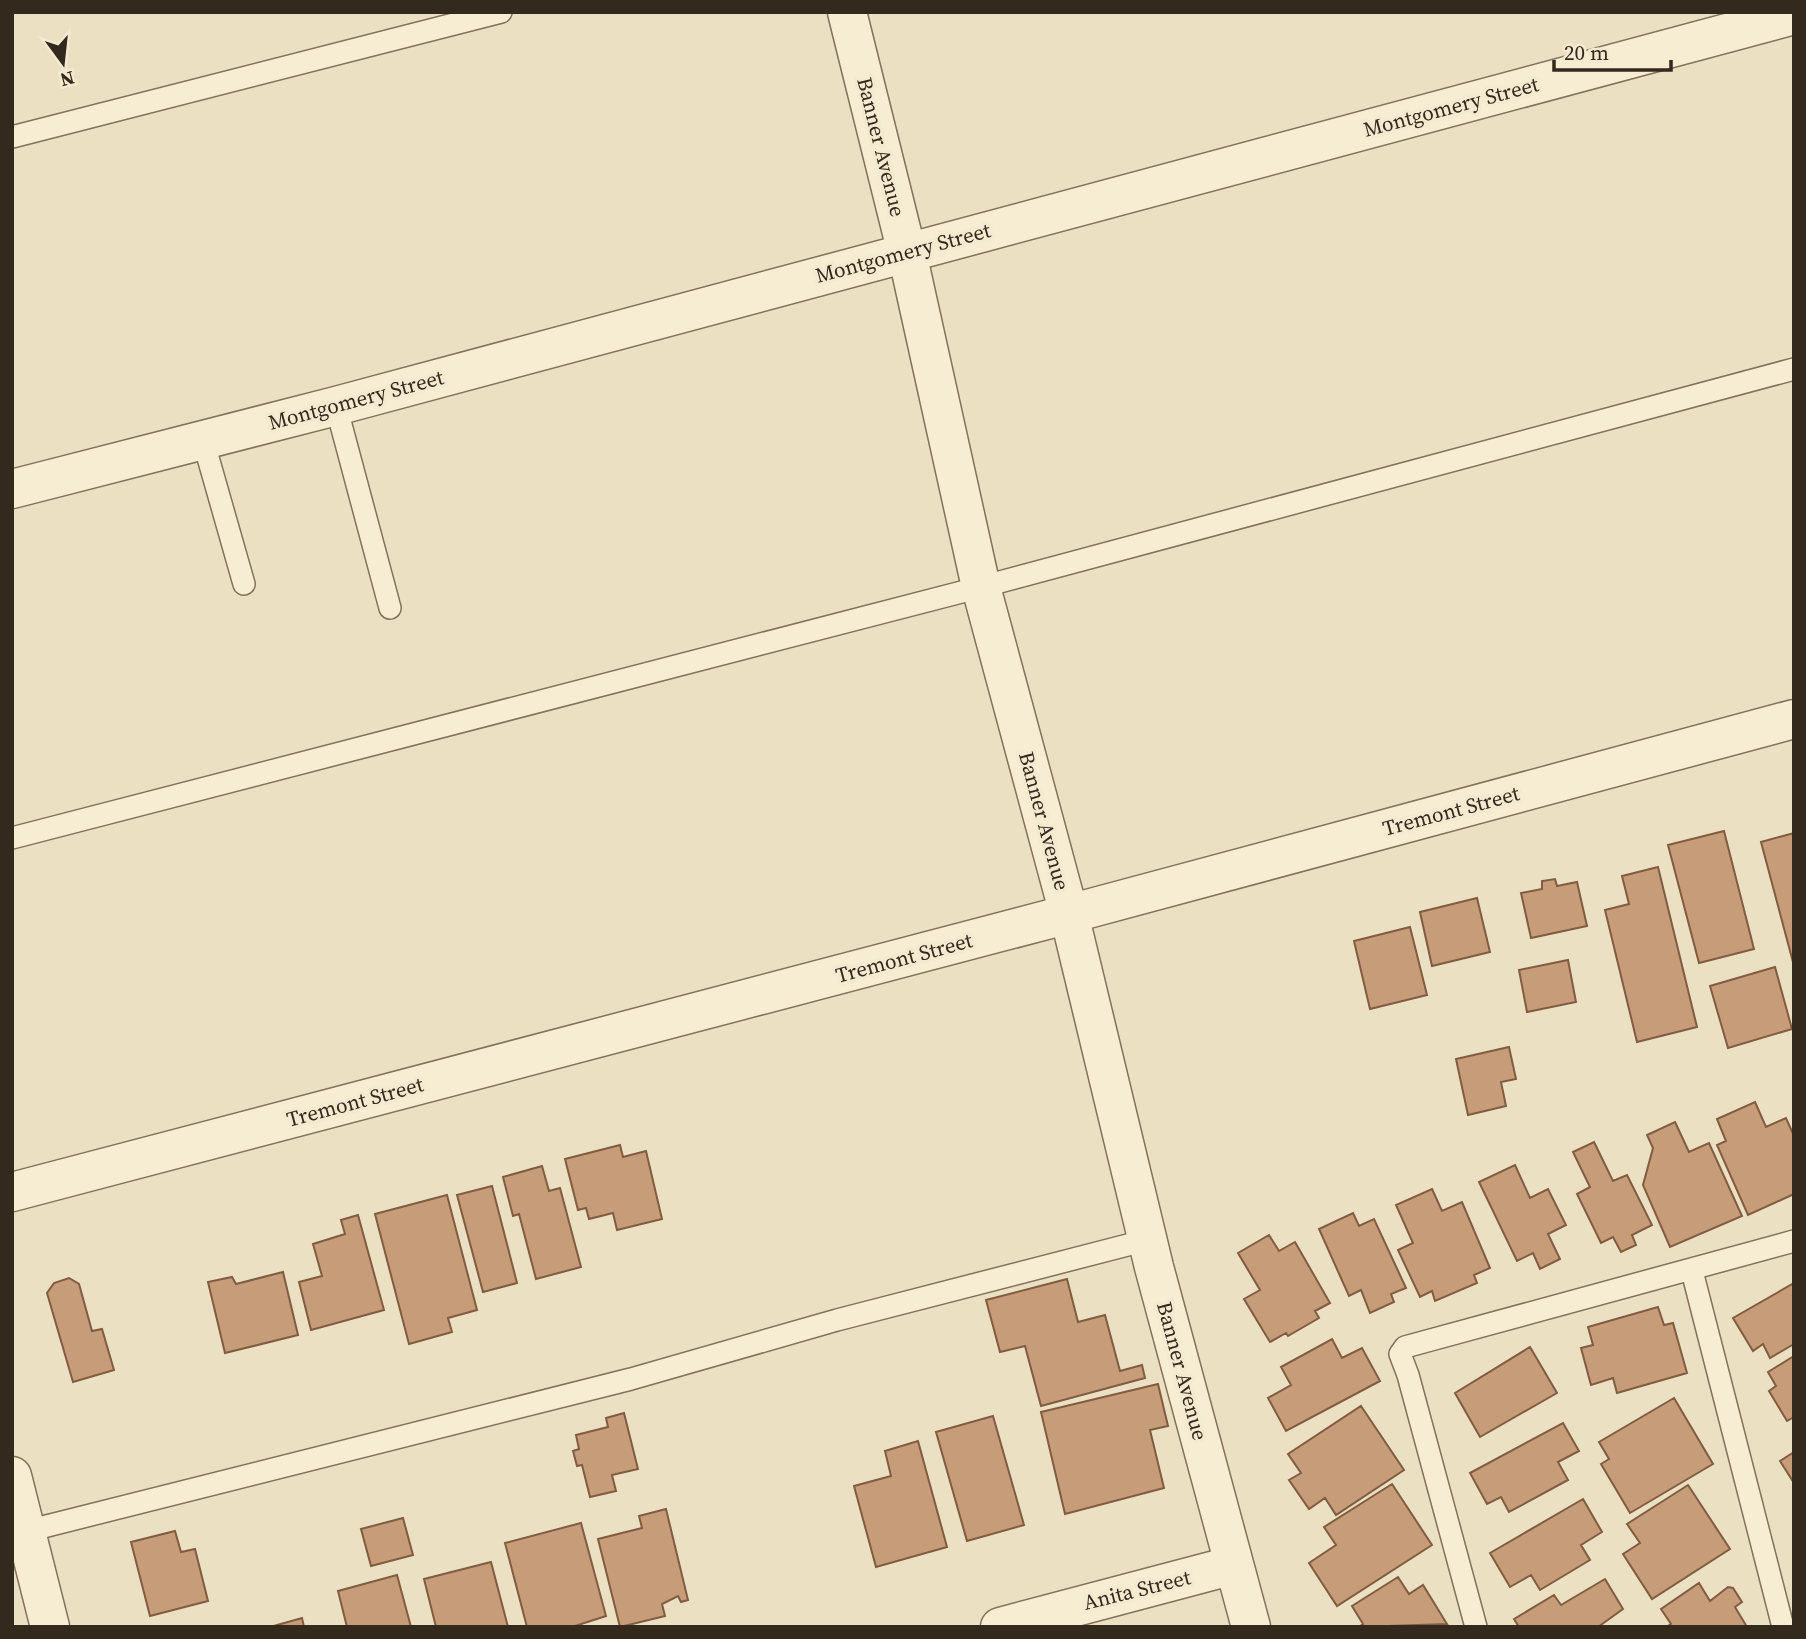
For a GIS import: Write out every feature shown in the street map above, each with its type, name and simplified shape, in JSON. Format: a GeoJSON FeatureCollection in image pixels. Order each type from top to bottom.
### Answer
{"type":"FeatureCollection","features":[{"type":"Feature","properties":{"kind":"street","name":"Banner Avenue"},"geometry":{"type":"LineString","coordinates":[[847,12],[907,253],[981,587],[1069,915],[1147,1240],[1251,1627]]}},
{"type":"Feature","properties":{"kind":"street","name":"Montgomery Street"},"geometry":{"type":"LineString","coordinates":[[12,489],[336,405],[1794,15]]}},
{"type":"Feature","properties":{"kind":"street","name":"Tremont Street"},"geometry":{"type":"LineString","coordinates":[[12,1192],[1069,915],[1794,719]]}},
{"type":"Feature","properties":{"kind":"street"},"geometry":{"type":"LineString","coordinates":[[12,1476],[50,1627]]}},
{"type":"Feature","properties":{"kind":"street","name":"Anita Street"},"geometry":{"type":"LineString","coordinates":[[1000,1627],[1234,1565]]}},
{"type":"Feature","properties":{"kind":"lane"},"geometry":{"type":"LineString","coordinates":[[12,137],[501,12]]}},
{"type":"Feature","properties":{"kind":"lane"},"geometry":{"type":"LineString","coordinates":[[12,838],[981,587],[1794,369]]}},
{"type":"Feature","properties":{"kind":"lane"},"geometry":{"type":"LineString","coordinates":[[336,405],[390,608]]}},
{"type":"Feature","properties":{"kind":"lane"},"geometry":{"type":"LineString","coordinates":[[203,440],[244,584]]}},
{"type":"Feature","properties":{"kind":"lane"},"geometry":{"type":"LineString","coordinates":[[27,1531],[617,1383],[836,1320],[1147,1240]]}},
{"type":"Feature","properties":{"kind":"lane"},"geometry":{"type":"LineString","coordinates":[[1476,1627],[1400,1354],[1405,1347],[1692,1271],[1794,1241]]}},
{"type":"Feature","properties":{"kind":"lane"},"geometry":{"type":"LineString","coordinates":[[1692,1271],[1783,1627]]}},
{"type":"Feature","properties":{"kind":"building"},"geometry":{"type":"Polygon","coordinates":[[[1724,831],[1754,949],[1699,963],[1668,845],[1724,831]]]}},
{"type":"Feature","properties":{"kind":"building"},"geometry":{"type":"Polygon","coordinates":[[[1794,833],[1794,966],[1761,842],[1794,833]]]}},
{"type":"Feature","properties":{"kind":"building"},"geometry":{"type":"Polygon","coordinates":[[[1658,867],[1697,1027],[1637,1042],[1605,910],[1629,904],[1622,876],[1658,867]]]}},
{"type":"Feature","properties":{"kind":"building"},"geometry":{"type":"Polygon","coordinates":[[[1555,879],[1557,886],[1577,882],[1587,926],[1531,938],[1521,893],[1542,889],[1542,881],[1555,879]]]}},
{"type":"Feature","properties":{"kind":"building"},"geometry":{"type":"Polygon","coordinates":[[[1477,898],[1490,952],[1432,966],[1420,912],[1477,898]]]}},
{"type":"Feature","properties":{"kind":"building"},"geometry":{"type":"Polygon","coordinates":[[[1410,927],[1427,995],[1370,1009],[1354,941],[1410,927]]]}},
{"type":"Feature","properties":{"kind":"building"},"geometry":{"type":"Polygon","coordinates":[[[1568,960],[1576,1002],[1527,1012],[1519,970],[1568,960]]]}},
{"type":"Feature","properties":{"kind":"building"},"geometry":{"type":"Polygon","coordinates":[[[1775,967],[1792,1029],[1728,1048],[1710,986],[1775,967]]]}},
{"type":"Feature","properties":{"kind":"building"},"geometry":{"type":"Polygon","coordinates":[[[1509,1047],[1516,1079],[1501,1082],[1506,1106],[1468,1115],[1456,1059],[1509,1047]]]}},
{"type":"Feature","properties":{"kind":"building"},"geometry":{"type":"Polygon","coordinates":[[[1755,1102],[1766,1127],[1786,1118],[1794,1136],[1794,1194],[1748,1215],[1717,1145],[1726,1141],[1717,1119],[1755,1102]]]}},
{"type":"Feature","properties":{"kind":"building"},"geometry":{"type":"Polygon","coordinates":[[[1675,1122],[1689,1152],[1709,1143],[1742,1216],[1670,1247],[1643,1185],[1653,1148],[1647,1135],[1675,1122]]]}},
{"type":"Feature","properties":{"kind":"building"},"geometry":{"type":"Polygon","coordinates":[[[1594,1142],[1613,1181],[1627,1175],[1652,1225],[1632,1235],[1636,1245],[1621,1252],[1613,1237],[1601,1243],[1577,1194],[1590,1187],[1573,1152],[1594,1142]]]}},
{"type":"Feature","properties":{"kind":"building"},"geometry":{"type":"Polygon","coordinates":[[[620,1145],[623,1157],[646,1151],[662,1219],[617,1230],[613,1213],[589,1219],[586,1208],[578,1210],[565,1159],[620,1145]]]}},
{"type":"Feature","properties":{"kind":"building"},"geometry":{"type":"Polygon","coordinates":[[[1515,1165],[1530,1198],[1548,1189],[1566,1225],[1548,1234],[1560,1259],[1540,1269],[1533,1253],[1517,1261],[1479,1182],[1515,1165]]]}},
{"type":"Feature","properties":{"kind":"building"},"geometry":{"type":"Polygon","coordinates":[[[542,1166],[549,1191],[560,1188],[581,1267],[536,1279],[519,1214],[513,1216],[503,1177],[542,1166]]]}},
{"type":"Feature","properties":{"kind":"building"},"geometry":{"type":"Polygon","coordinates":[[[492,1186],[517,1283],[483,1292],[457,1195],[492,1186]]]}},
{"type":"Feature","properties":{"kind":"building"},"geometry":{"type":"Polygon","coordinates":[[[1432,1189],[1442,1211],[1462,1202],[1490,1268],[1474,1275],[1477,1283],[1435,1301],[1432,1291],[1420,1297],[1398,1250],[1413,1243],[1396,1205],[1432,1189]]]}},
{"type":"Feature","properties":{"kind":"building"},"geometry":{"type":"Polygon","coordinates":[[[447,1195],[477,1310],[448,1318],[452,1332],[409,1344],[375,1214],[447,1195]]]}},
{"type":"Feature","properties":{"kind":"building"},"geometry":{"type":"Polygon","coordinates":[[[1353,1213],[1359,1226],[1374,1219],[1406,1288],[1391,1294],[1394,1302],[1370,1313],[1361,1290],[1349,1296],[1319,1229],[1353,1213]]]}},
{"type":"Feature","properties":{"kind":"building"},"geometry":{"type":"Polygon","coordinates":[[[358,1215],[384,1310],[311,1330],[299,1282],[322,1276],[313,1244],[345,1234],[341,1220],[358,1215]]]}},
{"type":"Feature","properties":{"kind":"building"},"geometry":{"type":"Polygon","coordinates":[[[1269,1235],[1279,1251],[1295,1242],[1330,1303],[1315,1311],[1319,1318],[1288,1336],[1286,1333],[1270,1342],[1244,1299],[1260,1290],[1238,1253],[1269,1235]]]}},
{"type":"Feature","properties":{"kind":"building"},"geometry":{"type":"Polygon","coordinates":[[[283,1272],[298,1335],[225,1353],[208,1282],[232,1277],[236,1284],[283,1272]]]}},
{"type":"Feature","properties":{"kind":"building"},"geometry":{"type":"Polygon","coordinates":[[[69,1278],[79,1284],[92,1331],[102,1329],[114,1370],[73,1382],[47,1293],[54,1283],[69,1278]]]}},
{"type":"Feature","properties":{"kind":"building"},"geometry":{"type":"Polygon","coordinates":[[[1067,1279],[1078,1322],[1105,1315],[1120,1371],[1142,1365],[1145,1378],[1041,1406],[1025,1346],[1000,1352],[986,1300],[1067,1279]]]}},
{"type":"Feature","properties":{"kind":"building"},"geometry":{"type":"Polygon","coordinates":[[[1794,1283],[1794,1344],[1770,1358],[1763,1344],[1753,1351],[1733,1318],[1794,1283]]]}},
{"type":"Feature","properties":{"kind":"building"},"geometry":{"type":"Polygon","coordinates":[[[1658,1307],[1664,1325],[1673,1323],[1687,1373],[1617,1393],[1613,1378],[1591,1385],[1581,1348],[1593,1345],[1588,1327],[1658,1307]]]}},
{"type":"Feature","properties":{"kind":"building"},"geometry":{"type":"Polygon","coordinates":[[[1332,1339],[1342,1358],[1362,1348],[1380,1381],[1286,1431],[1268,1398],[1291,1385],[1281,1367],[1332,1339]]]}},
{"type":"Feature","properties":{"kind":"building"},"geometry":{"type":"Polygon","coordinates":[[[1530,1347],[1557,1393],[1480,1437],[1455,1393],[1530,1347]]]}},
{"type":"Feature","properties":{"kind":"building"},"geometry":{"type":"Polygon","coordinates":[[[1794,1356],[1794,1417],[1787,1421],[1769,1391],[1776,1386],[1768,1372],[1794,1356]]]}},
{"type":"Feature","properties":{"kind":"building"},"geometry":{"type":"Polygon","coordinates":[[[1158,1384],[1168,1426],[1150,1430],[1164,1488],[1065,1514],[1041,1412],[1158,1384]]]}},
{"type":"Feature","properties":{"kind":"building"},"geometry":{"type":"Polygon","coordinates":[[[1674,1398],[1713,1464],[1630,1513],[1601,1464],[1609,1459],[1599,1442],[1674,1398]]]}},
{"type":"Feature","properties":{"kind":"building"},"geometry":{"type":"Polygon","coordinates":[[[1361,1406],[1404,1470],[1336,1515],[1325,1498],[1309,1509],[1289,1480],[1301,1473],[1288,1454],[1361,1406]]]}},
{"type":"Feature","properties":{"kind":"building"},"geometry":{"type":"Polygon","coordinates":[[[624,1413],[638,1469],[612,1475],[616,1491],[590,1497],[582,1465],[577,1466],[573,1451],[579,1449],[576,1435],[608,1427],[606,1418],[624,1413]]]}},
{"type":"Feature","properties":{"kind":"building"},"geometry":{"type":"Polygon","coordinates":[[[993,1416],[1024,1525],[967,1541],[936,1432],[993,1416]]]}},
{"type":"Feature","properties":{"kind":"building"},"geometry":{"type":"Polygon","coordinates":[[[1563,1423],[1579,1451],[1558,1462],[1568,1480],[1509,1512],[1501,1497],[1487,1504],[1470,1473],[1563,1423]]]}},
{"type":"Feature","properties":{"kind":"building"},"geometry":{"type":"Polygon","coordinates":[[[918,1441],[947,1547],[876,1567],[854,1486],[891,1476],[885,1451],[918,1441]]]}},
{"type":"Feature","properties":{"kind":"building"},"geometry":{"type":"Polygon","coordinates":[[[1794,1452],[1794,1483],[1780,1461],[1794,1452]]]}},
{"type":"Feature","properties":{"kind":"building"},"geometry":{"type":"Polygon","coordinates":[[[1392,1484],[1432,1545],[1337,1606],[1309,1563],[1336,1545],[1324,1527],[1392,1484]]]}},
{"type":"Feature","properties":{"kind":"building"},"geometry":{"type":"Polygon","coordinates":[[[1688,1485],[1730,1549],[1652,1599],[1623,1554],[1640,1543],[1627,1524],[1688,1485]]]}},
{"type":"Feature","properties":{"kind":"building"},"geometry":{"type":"Polygon","coordinates":[[[1583,1499],[1602,1532],[1581,1545],[1590,1560],[1540,1590],[1531,1575],[1510,1587],[1490,1553],[1583,1499]]]}},
{"type":"Feature","properties":{"kind":"building"},"geometry":{"type":"Polygon","coordinates":[[[666,1509],[688,1600],[681,1602],[678,1596],[662,1604],[665,1616],[620,1627],[598,1539],[642,1528],[639,1516],[666,1509]]]}},
{"type":"Feature","properties":{"kind":"building"},"geometry":{"type":"Polygon","coordinates":[[[403,1518],[413,1555],[371,1566],[361,1529],[403,1518]]]}},
{"type":"Feature","properties":{"kind":"building"},"geometry":{"type":"Polygon","coordinates":[[[581,1523],[606,1616],[572,1627],[527,1627],[505,1543],[581,1523]]]}},
{"type":"Feature","properties":{"kind":"building"},"geometry":{"type":"Polygon","coordinates":[[[175,1531],[181,1552],[195,1549],[208,1601],[150,1616],[131,1542],[175,1531]]]}},
{"type":"Feature","properties":{"kind":"building"},"geometry":{"type":"Polygon","coordinates":[[[491,1562],[508,1627],[436,1627],[424,1579],[491,1562]]]}},
{"type":"Feature","properties":{"kind":"building"},"geometry":{"type":"Polygon","coordinates":[[[397,1575],[411,1627],[347,1627],[338,1591],[397,1575]]]}},
{"type":"Feature","properties":{"kind":"building"},"geometry":{"type":"Polygon","coordinates":[[[1398,1577],[1409,1594],[1423,1585],[1447,1624],[1359,1627],[1363,1624],[1352,1606],[1398,1577]]]}},
{"type":"Feature","properties":{"kind":"building"},"geometry":{"type":"Polygon","coordinates":[[[1605,1579],[1623,1609],[1598,1627],[1519,1627],[1514,1619],[1554,1595],[1561,1605],[1605,1579]]]}},
{"type":"Feature","properties":{"kind":"building"},"geometry":{"type":"Polygon","coordinates":[[[1699,1583],[1710,1601],[1728,1587],[1733,1588],[1742,1602],[1735,1607],[1747,1627],[1666,1627],[1671,1624],[1661,1609],[1699,1583]]]}},
{"type":"Feature","properties":{"kind":"building"},"geometry":{"type":"Polygon","coordinates":[[[302,1618],[304,1627],[270,1627],[302,1618]]]}}]}
